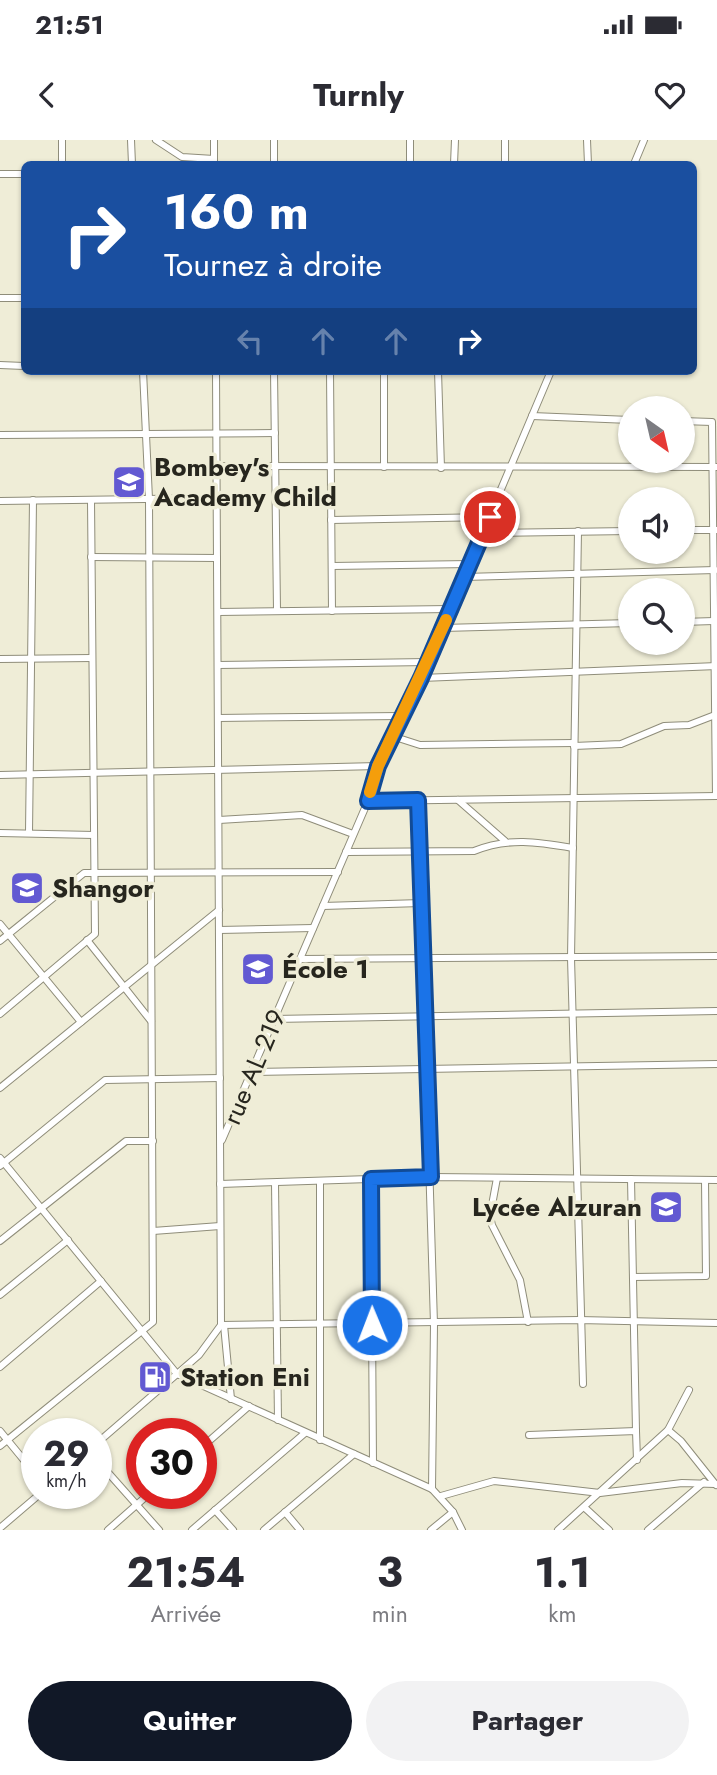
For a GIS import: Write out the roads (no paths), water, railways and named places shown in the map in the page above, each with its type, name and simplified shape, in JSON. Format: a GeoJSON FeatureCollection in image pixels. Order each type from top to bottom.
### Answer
{"type":"FeatureCollection","features":[{"type":"Feature","properties":{"kind":"street"},"geometry":{"type":"LineString","coordinates":[[62,140],[62,161]]}},
{"type":"Feature","properties":{"kind":"street"},"geometry":{"type":"LineString","coordinates":[[131,140],[132,161]]}},
{"type":"Feature","properties":{"kind":"street"},"geometry":{"type":"LineString","coordinates":[[156,140],[182,157],[208,161]]}},
{"type":"Feature","properties":{"kind":"street"},"geometry":{"type":"LineString","coordinates":[[214,140],[214,161]]}},
{"type":"Feature","properties":{"kind":"street"},"geometry":{"type":"LineString","coordinates":[[274,140],[274,161]]}},
{"type":"Feature","properties":{"kind":"street"},"geometry":{"type":"LineString","coordinates":[[410,140],[410,161]]}},
{"type":"Feature","properties":{"kind":"street"},"geometry":{"type":"LineString","coordinates":[[454,140],[454,161]]}},
{"type":"Feature","properties":{"kind":"street"},"geometry":{"type":"LineString","coordinates":[[505,140],[505,161]]}},
{"type":"Feature","properties":{"kind":"street"},"geometry":{"type":"LineString","coordinates":[[587,140],[587,161]]}},
{"type":"Feature","properties":{"kind":"street"},"geometry":{"type":"LineString","coordinates":[[635,161],[644,140]]}},
{"type":"Feature","properties":{"kind":"street"},"geometry":{"type":"LineString","coordinates":[[0,174],[21,174]]}},
{"type":"Feature","properties":{"kind":"street"},"geometry":{"type":"LineString","coordinates":[[0,298],[21,298]]}},
{"type":"Feature","properties":{"kind":"street"},"geometry":{"type":"LineString","coordinates":[[0,365],[21,366]]}},
{"type":"Feature","properties":{"kind":"street"},"geometry":{"type":"LineString","coordinates":[[0,1446],[153,1322],[149,499],[143,375]]}},
{"type":"Feature","properties":{"kind":"street"},"geometry":{"type":"LineString","coordinates":[[216,375],[220,1226],[222,1325],[232,1399]]}},
{"type":"Feature","properties":{"kind":"street"},"geometry":{"type":"LineString","coordinates":[[274,375],[277,610]]}},
{"type":"Feature","properties":{"kind":"street"},"geometry":{"type":"LineString","coordinates":[[330,375],[332,611]]}},
{"type":"Feature","properties":{"kind":"street"},"geometry":{"type":"LineString","coordinates":[[384,375],[384,467]]}},
{"type":"Feature","properties":{"kind":"street"},"geometry":{"type":"LineString","coordinates":[[438,375],[442,468]]}},
{"type":"Feature","properties":{"kind":"street","name":"rue AL 219"},"geometry":{"type":"LineString","coordinates":[[220,1145],[368,801],[378,766],[421,678],[549,375]]}},
{"type":"Feature","properties":{"kind":"street"},"geometry":{"type":"LineString","coordinates":[[532,416],[618,420]]}},
{"type":"Feature","properties":{"kind":"street"},"geometry":{"type":"LineString","coordinates":[[368,801],[716,796],[715,467],[712,422],[695,421]]}},
{"type":"Feature","properties":{"kind":"street"},"geometry":{"type":"LineString","coordinates":[[0,435],[275,433]]}},
{"type":"Feature","properties":{"kind":"street"},"geometry":{"type":"LineString","coordinates":[[217,467],[715,467]]}},
{"type":"Feature","properties":{"kind":"street"},"geometry":{"type":"LineString","coordinates":[[0,501],[217,498]]}},
{"type":"Feature","properties":{"kind":"street"},"geometry":{"type":"LineString","coordinates":[[29,833],[33,500]]}},
{"type":"Feature","properties":{"kind":"street"},"geometry":{"type":"LineString","coordinates":[[0,1014],[95,934],[91,500]]}},
{"type":"Feature","properties":{"kind":"street"},"geometry":{"type":"LineString","coordinates":[[331,520],[490,517]]}},
{"type":"Feature","properties":{"kind":"street"},"geometry":{"type":"LineString","coordinates":[[695,530],[715,530]]}},
{"type":"Feature","properties":{"kind":"street"},"geometry":{"type":"LineString","coordinates":[[578,531],[571,958],[579,1320],[583,1384]]}},
{"type":"Feature","properties":{"kind":"street"},"geometry":{"type":"LineString","coordinates":[[483,533],[618,531]]}},
{"type":"Feature","properties":{"kind":"street"},"geometry":{"type":"LineString","coordinates":[[91,557],[217,558]]}},
{"type":"Feature","properties":{"kind":"street"},"geometry":{"type":"LineString","coordinates":[[332,566],[470,564]]}},
{"type":"Feature","properties":{"kind":"street"},"geometry":{"type":"LineString","coordinates":[[464,577],[715,570]]}},
{"type":"Feature","properties":{"kind":"street"},"geometry":{"type":"LineString","coordinates":[[218,612],[450,610]]}},
{"type":"Feature","properties":{"kind":"street"},"geometry":{"type":"LineString","coordinates":[[695,622],[714,621]]}},
{"type":"Feature","properties":{"kind":"street"},"geometry":{"type":"LineString","coordinates":[[442,628],[618,623]]}},
{"type":"Feature","properties":{"kind":"street"},"geometry":{"type":"LineString","coordinates":[[0,659],[92,658]]}},
{"type":"Feature","properties":{"kind":"street"},"geometry":{"type":"LineString","coordinates":[[218,665],[428,662]]}},
{"type":"Feature","properties":{"kind":"street"},"geometry":{"type":"LineString","coordinates":[[421,678],[716,666]]}},
{"type":"Feature","properties":{"kind":"street"},"geometry":{"type":"LineString","coordinates":[[392,736],[420,746],[621,744],[664,726],[689,725],[715,715]]}},
{"type":"Feature","properties":{"kind":"street"},"geometry":{"type":"LineString","coordinates":[[218,718],[401,716]]}},
{"type":"Feature","properties":{"kind":"street"},"geometry":{"type":"LineString","coordinates":[[0,775],[378,766]]}},
{"type":"Feature","properties":{"kind":"street"},"geometry":{"type":"LineString","coordinates":[[418,800],[434,1324],[432,1489]]}},
{"type":"Feature","properties":{"kind":"street"},"geometry":{"type":"LineString","coordinates":[[458,800],[505,841]]}},
{"type":"Feature","properties":{"kind":"street"},"geometry":{"type":"LineString","coordinates":[[219,820],[302,814],[353,834]]}},
{"type":"Feature","properties":{"kind":"street"},"geometry":{"type":"LineString","coordinates":[[0,833],[94,835]]}},
{"type":"Feature","properties":{"kind":"street"},"geometry":{"type":"LineString","coordinates":[[346,852],[419,854],[474,851],[505,841],[527,841],[573,848]]}},
{"type":"Feature","properties":{"kind":"street"},"geometry":{"type":"LineString","coordinates":[[0,941],[84,873],[338,872]]}},
{"type":"Feature","properties":{"kind":"street"},"geometry":{"type":"LineString","coordinates":[[323,906],[421,903]]}},
{"type":"Feature","properties":{"kind":"street"},"geometry":{"type":"LineString","coordinates":[[0,1088],[124,987],[152,968],[219,910]]}},
{"type":"Feature","properties":{"kind":"street"},"geometry":{"type":"LineString","coordinates":[[0,924],[81,1022]]}},
{"type":"Feature","properties":{"kind":"street"},"geometry":{"type":"LineString","coordinates":[[219,930],[313,928]]}},
{"type":"Feature","properties":{"kind":"street"},"geometry":{"type":"LineString","coordinates":[[88,940],[152,1022]]}},
{"type":"Feature","properties":{"kind":"street"},"geometry":{"type":"LineString","coordinates":[[300,959],[717,956]]}},
{"type":"Feature","properties":{"kind":"street"},"geometry":{"type":"LineString","coordinates":[[274,1019],[717,1011]]}},
{"type":"Feature","properties":{"kind":"street"},"geometry":{"type":"LineString","coordinates":[[252,1072],[427,1067],[717,1065]]}},
{"type":"Feature","properties":{"kind":"street"},"geometry":{"type":"LineString","coordinates":[[219,1079],[105,1080],[1,1162],[177,1374],[432,1489],[441,1496],[463,1530]]}},
{"type":"Feature","properties":{"kind":"street"},"geometry":{"type":"LineString","coordinates":[[0,1241],[126,1141],[153,1140]]}},
{"type":"Feature","properties":{"kind":"street"},"geometry":{"type":"LineString","coordinates":[[220,1184],[431,1177],[717,1180]]}},
{"type":"Feature","properties":{"kind":"street"},"geometry":{"type":"LineString","coordinates":[[497,1178],[490,1216],[520,1280],[528,1322]]}},
{"type":"Feature","properties":{"kind":"street"},"geometry":{"type":"LineString","coordinates":[[371,1179],[373,1463]]}},
{"type":"Feature","properties":{"kind":"street"},"geometry":{"type":"LineString","coordinates":[[631,1179],[637,1460]]}},
{"type":"Feature","properties":{"kind":"street"},"geometry":{"type":"LineString","coordinates":[[633,1277],[706,1276],[705,1180]]}},
{"type":"Feature","properties":{"kind":"street"},"geometry":{"type":"LineString","coordinates":[[320,1181],[320,1440]]}},
{"type":"Feature","properties":{"kind":"street"},"geometry":{"type":"LineString","coordinates":[[275,1183],[278,1420]]}},
{"type":"Feature","properties":{"kind":"street"},"geometry":{"type":"LineString","coordinates":[[153,1231],[220,1226]]}},
{"type":"Feature","properties":{"kind":"street"},"geometry":{"type":"LineString","coordinates":[[0,1295],[68,1240]]}},
{"type":"Feature","properties":{"kind":"street"},"geometry":{"type":"LineString","coordinates":[[0,1367],[101,1281]]}},
{"type":"Feature","properties":{"kind":"street"},"geometry":{"type":"LineString","coordinates":[[222,1325],[372,1325],[579,1320],[717,1323]]}},
{"type":"Feature","properties":{"kind":"street"},"geometry":{"type":"LineString","coordinates":[[112,1430],[199,1355],[222,1325]]}},
{"type":"Feature","properties":{"kind":"street"},"geometry":{"type":"LineString","coordinates":[[558,1530],[668,1430],[689,1390]]}},
{"type":"Feature","properties":{"kind":"street"},"geometry":{"type":"LineString","coordinates":[[217,1434],[249,1406]]}},
{"type":"Feature","properties":{"kind":"street"},"geometry":{"type":"LineString","coordinates":[[668,1430],[681,1441],[716,1485]]}},
{"type":"Feature","properties":{"kind":"street"},"geometry":{"type":"LineString","coordinates":[[0,1431],[21,1457]]}},
{"type":"Feature","properties":{"kind":"street"},"geometry":{"type":"LineString","coordinates":[[529,1435],[636,1431]]}},
{"type":"Feature","properties":{"kind":"street"},"geometry":{"type":"LineString","coordinates":[[192,1530],[305,1433]]}},
{"type":"Feature","properties":{"kind":"street"},"geometry":{"type":"LineString","coordinates":[[264,1530],[354,1454]]}},
{"type":"Feature","properties":{"kind":"street"},"geometry":{"type":"LineString","coordinates":[[112,1477],[126,1493]]}},
{"type":"Feature","properties":{"kind":"street"},"geometry":{"type":"LineString","coordinates":[[441,1496],[494,1481],[600,1493],[704,1482],[716,1485]]}},
{"type":"Feature","properties":{"kind":"street"},"geometry":{"type":"LineString","coordinates":[[648,1530],[704,1482]]}},
{"type":"Feature","properties":{"kind":"street"},"geometry":{"type":"LineString","coordinates":[[584,1507],[609,1530]]}},
{"type":"Feature","properties":{"kind":"street"},"geometry":{"type":"LineString","coordinates":[[0,1528],[22,1509]]}},
{"type":"Feature","properties":{"kind":"street"},"geometry":{"type":"LineString","coordinates":[[108,1530],[132,1509]]}},
{"type":"Feature","properties":{"kind":"street"},"geometry":{"type":"LineString","coordinates":[[141,1509],[159,1530]]}},
{"type":"Feature","properties":{"kind":"street"},"geometry":{"type":"LineString","coordinates":[[215,1510],[233,1530]]}},
{"type":"Feature","properties":{"kind":"street"},"geometry":{"type":"LineString","coordinates":[[431,1530],[453,1512]]}},
{"type":"Feature","properties":{"kind":"street"},"geometry":{"type":"LineString","coordinates":[[285,1513],[299,1530]]}},
{"type":"Feature","properties":{"kind":"place","name":"Bombey's Academy Child"},"geometry":{"type":"Point","coordinates":[129,482]}},
{"type":"Feature","properties":{"kind":"place","name":"Shangor"},"geometry":{"type":"Point","coordinates":[27,888]}},
{"type":"Feature","properties":{"kind":"place","name":"École 1"},"geometry":{"type":"Point","coordinates":[258,969]}},
{"type":"Feature","properties":{"kind":"place","name":"Lycée Alzuran"},"geometry":{"type":"Point","coordinates":[666,1207]}},
{"type":"Feature","properties":{"kind":"place","name":"Station Eni"},"geometry":{"type":"Point","coordinates":[155,1377]}}]}
